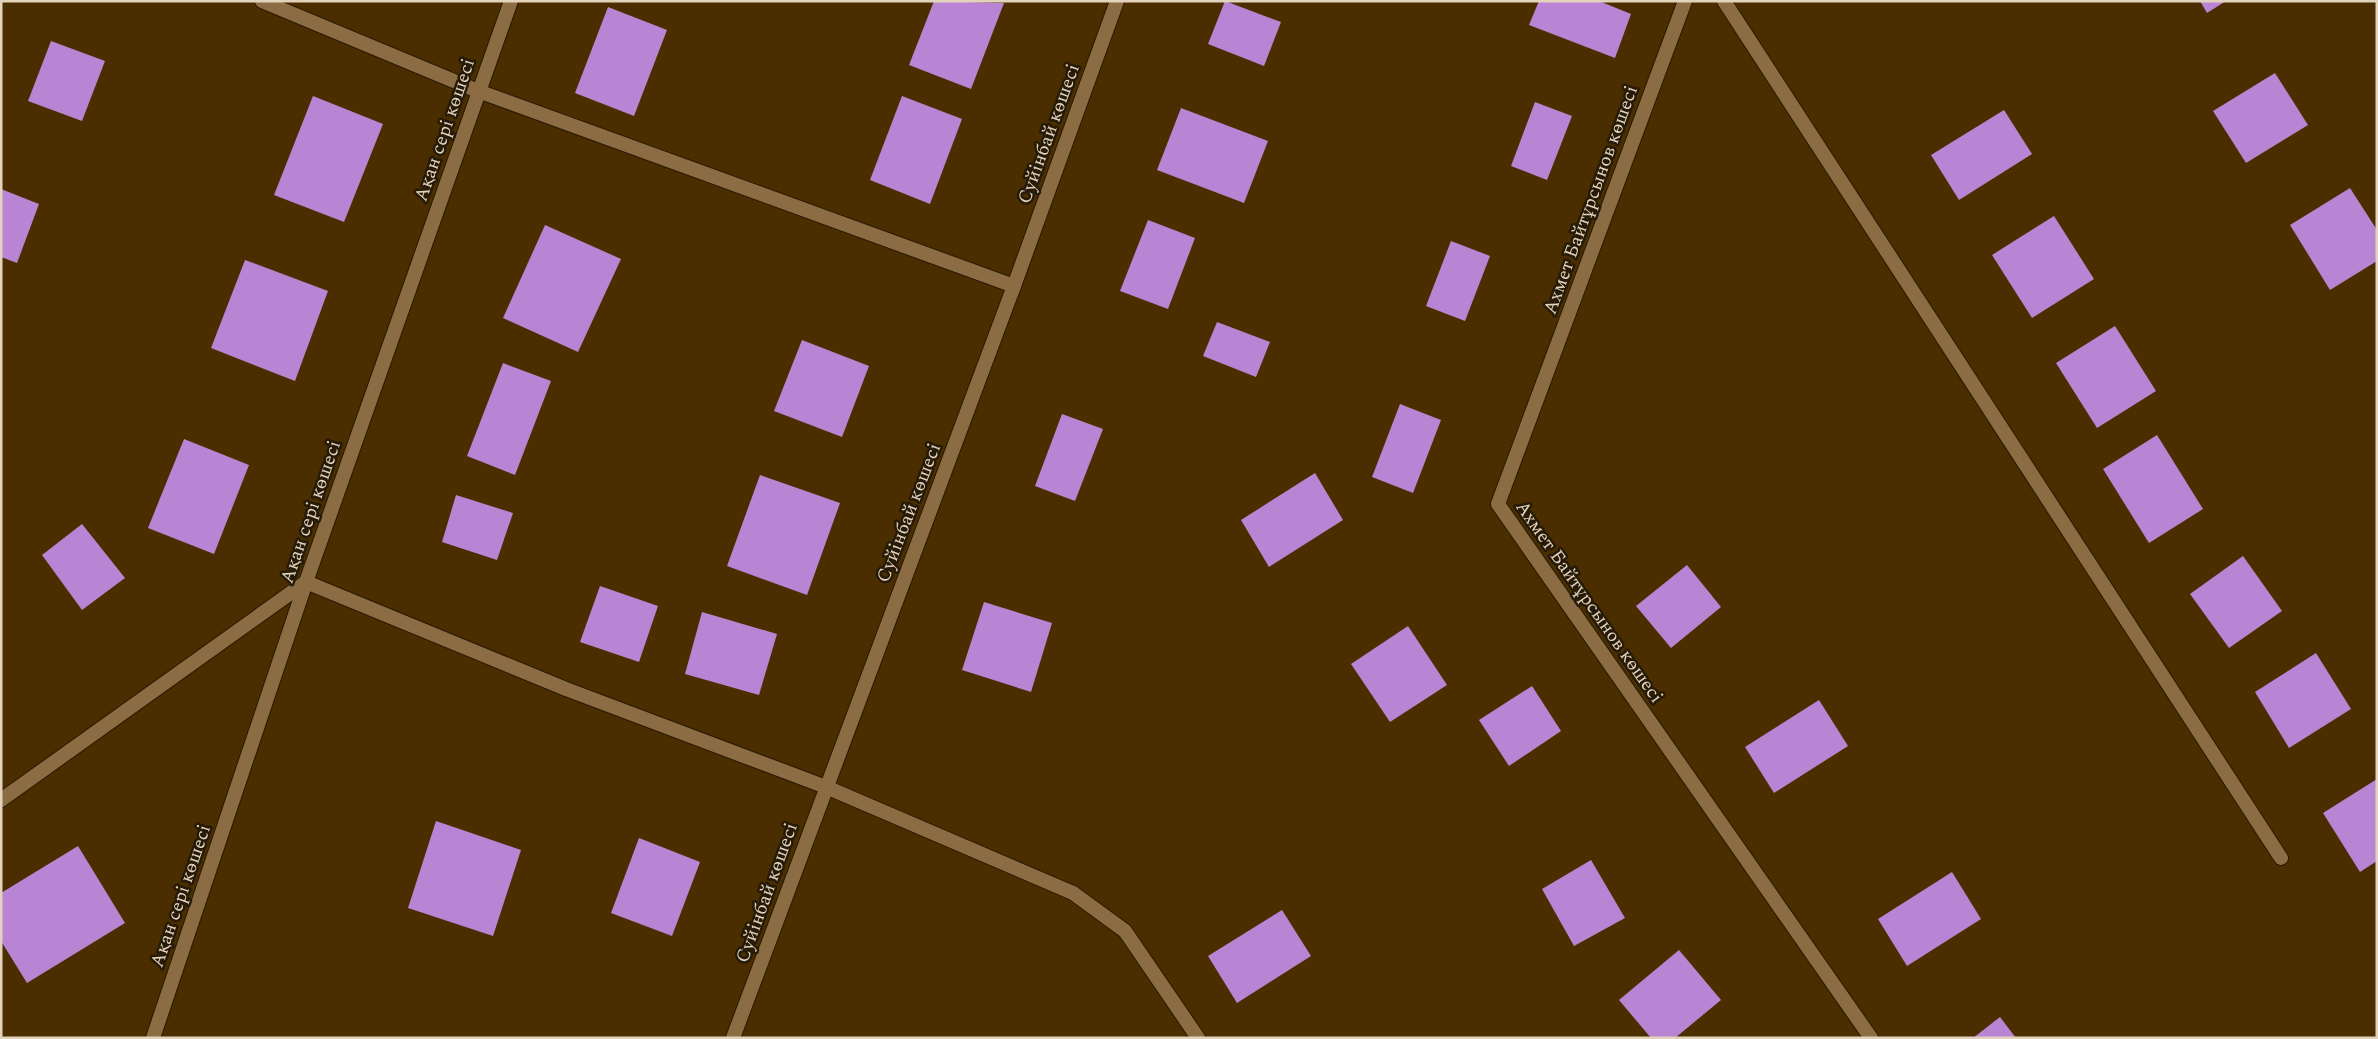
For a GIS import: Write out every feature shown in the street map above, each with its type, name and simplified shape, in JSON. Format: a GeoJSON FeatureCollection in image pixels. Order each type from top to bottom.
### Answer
{"type":"FeatureCollection","features":[{"type":"Feature","properties":{"kind":"street"},"geometry":{"type":"LineString","coordinates":[[262,1],[478,91],[1014,286]]}},
{"type":"Feature","properties":{"kind":"street","name":"Ақан сері көшесі"},"geometry":{"type":"LineString","coordinates":[[153,1038],[306,582],[511,1]]}},
{"type":"Feature","properties":{"kind":"street","name":"Суйінбай көшесі"},"geometry":{"type":"LineString","coordinates":[[733,1038],[1014,286],[1116,1]]}},
{"type":"Feature","properties":{"kind":"street","name":"Ахмет Байтұрсынов көшесі"},"geometry":{"type":"LineString","coordinates":[[1685,1],[1498,504],[1871,1038]]}},
{"type":"Feature","properties":{"kind":"street"},"geometry":{"type":"LineString","coordinates":[[1724,1],[2281,858]]}},
{"type":"Feature","properties":{"kind":"street"},"geometry":{"type":"LineString","coordinates":[[1,800],[306,582],[566,689],[826,787],[1073,893],[1125,931],[1198,1038]]}},
{"type":"Feature","properties":{"kind":"building"},"geometry":{"type":"Polygon","coordinates":[[[934,1],[1004,3],[971,89],[909,65],[934,1]]]}},
{"type":"Feature","properties":{"kind":"building"},"geometry":{"type":"Polygon","coordinates":[[[1225,1],[1281,22],[1264,66],[1208,44],[1225,1]]]}},
{"type":"Feature","properties":{"kind":"building"},"geometry":{"type":"Polygon","coordinates":[[[1539,1],[1599,1],[1631,14],[1615,58],[1529,25],[1539,1]]]}},
{"type":"Feature","properties":{"kind":"building"},"geometry":{"type":"Polygon","coordinates":[[[2200,1],[2226,1],[2207,13],[2200,1]]]}},
{"type":"Feature","properties":{"kind":"building"},"geometry":{"type":"Polygon","coordinates":[[[608,7],[667,30],[634,116],[575,93],[608,7]]]}},
{"type":"Feature","properties":{"kind":"building"},"geometry":{"type":"Polygon","coordinates":[[[51,41],[105,61],[82,121],[28,101],[51,41]]]}},
{"type":"Feature","properties":{"kind":"building"},"geometry":{"type":"Polygon","coordinates":[[[2275,73],[2308,125],[2246,163],[2213,111],[2275,73]]]}},
{"type":"Feature","properties":{"kind":"building"},"geometry":{"type":"Polygon","coordinates":[[[313,96],[383,124],[344,222],[274,195],[313,96]]]}},
{"type":"Feature","properties":{"kind":"building"},"geometry":{"type":"Polygon","coordinates":[[[902,96],[962,119],[930,204],[870,180],[902,96]]]}},
{"type":"Feature","properties":{"kind":"building"},"geometry":{"type":"Polygon","coordinates":[[[1535,102],[1572,116],[1547,180],[1511,166],[1535,102]]]}},
{"type":"Feature","properties":{"kind":"building"},"geometry":{"type":"Polygon","coordinates":[[[1181,108],[1268,141],[1244,203],[1157,170],[1181,108]]]}},
{"type":"Feature","properties":{"kind":"building"},"geometry":{"type":"Polygon","coordinates":[[[2004,110],[2032,154],[1959,200],[1931,155],[2004,110]]]}},
{"type":"Feature","properties":{"kind":"building"},"geometry":{"type":"Polygon","coordinates":[[[2350,188],[2377,230],[2377,261],[2330,290],[2290,225],[2350,188]]]}},
{"type":"Feature","properties":{"kind":"building"},"geometry":{"type":"Polygon","coordinates":[[[1,189],[39,204],[17,263],[1,257],[1,189]]]}},
{"type":"Feature","properties":{"kind":"building"},"geometry":{"type":"Polygon","coordinates":[[[2054,216],[2094,279],[2032,318],[1992,255],[2054,216]]]}},
{"type":"Feature","properties":{"kind":"building"},"geometry":{"type":"Polygon","coordinates":[[[1148,220],[1195,238],[1168,309],[1120,291],[1148,220]]]}},
{"type":"Feature","properties":{"kind":"building"},"geometry":{"type":"Polygon","coordinates":[[[545,225],[621,259],[578,352],[503,318],[545,225]]]}},
{"type":"Feature","properties":{"kind":"building"},"geometry":{"type":"Polygon","coordinates":[[[1451,241],[1490,256],[1465,321],[1426,306],[1451,241]]]}},
{"type":"Feature","properties":{"kind":"building"},"geometry":{"type":"Polygon","coordinates":[[[245,260],[328,291],[295,381],[211,348],[245,260]]]}},
{"type":"Feature","properties":{"kind":"building"},"geometry":{"type":"Polygon","coordinates":[[[1217,322],[1270,342],[1256,377],[1203,356],[1217,322]]]}},
{"type":"Feature","properties":{"kind":"building"},"geometry":{"type":"Polygon","coordinates":[[[2115,326],[2156,391],[2097,428],[2056,363],[2115,326]]]}},
{"type":"Feature","properties":{"kind":"building"},"geometry":{"type":"Polygon","coordinates":[[[802,340],[869,366],[842,437],[774,411],[802,340]]]}},
{"type":"Feature","properties":{"kind":"building"},"geometry":{"type":"Polygon","coordinates":[[[503,363],[551,381],[515,475],[467,456],[503,363]]]}},
{"type":"Feature","properties":{"kind":"building"},"geometry":{"type":"Polygon","coordinates":[[[1400,404],[1441,420],[1413,493],[1372,477],[1400,404]]]}},
{"type":"Feature","properties":{"kind":"building"},"geometry":{"type":"Polygon","coordinates":[[[1062,414],[1103,429],[1075,501],[1035,486],[1062,414]]]}},
{"type":"Feature","properties":{"kind":"building"},"geometry":{"type":"Polygon","coordinates":[[[2157,435],[2203,509],[2149,543],[2103,469],[2157,435]]]}},
{"type":"Feature","properties":{"kind":"building"},"geometry":{"type":"Polygon","coordinates":[[[184,439],[249,465],[214,554],[148,528],[184,439]]]}},
{"type":"Feature","properties":{"kind":"building"},"geometry":{"type":"Polygon","coordinates":[[[1315,473],[1343,520],[1269,567],[1241,520],[1315,473]]]}},
{"type":"Feature","properties":{"kind":"building"},"geometry":{"type":"Polygon","coordinates":[[[760,475],[840,503],[807,595],[727,566],[760,475]]]}},
{"type":"Feature","properties":{"kind":"building"},"geometry":{"type":"Polygon","coordinates":[[[456,495],[513,513],[497,560],[442,542],[456,495]]]}},
{"type":"Feature","properties":{"kind":"building"},"geometry":{"type":"Polygon","coordinates":[[[82,524],[125,578],[82,610],[42,555],[82,524]]]}},
{"type":"Feature","properties":{"kind":"building"},"geometry":{"type":"Polygon","coordinates":[[[2243,556],[2282,611],[2229,648],[2190,594],[2243,556]]]}},
{"type":"Feature","properties":{"kind":"building"},"geometry":{"type":"Polygon","coordinates":[[[1687,565],[1721,607],[1671,648],[1636,606],[1687,565]]]}},
{"type":"Feature","properties":{"kind":"building"},"geometry":{"type":"Polygon","coordinates":[[[600,586],[658,606],[639,662],[580,642],[600,586]]]}},
{"type":"Feature","properties":{"kind":"building"},"geometry":{"type":"Polygon","coordinates":[[[984,602],[1052,623],[1031,692],[962,670],[984,602]]]}},
{"type":"Feature","properties":{"kind":"building"},"geometry":{"type":"Polygon","coordinates":[[[702,612],[777,634],[759,695],[685,674],[702,612]]]}},
{"type":"Feature","properties":{"kind":"building"},"geometry":{"type":"Polygon","coordinates":[[[1408,626],[1447,685],[1390,722],[1351,664],[1408,626]]]}},
{"type":"Feature","properties":{"kind":"building"},"geometry":{"type":"Polygon","coordinates":[[[2316,653],[2351,709],[2289,748],[2255,692],[2316,653]]]}},
{"type":"Feature","properties":{"kind":"building"},"geometry":{"type":"Polygon","coordinates":[[[1532,686],[1561,731],[1509,766],[1479,720],[1532,686]]]}},
{"type":"Feature","properties":{"kind":"building"},"geometry":{"type":"Polygon","coordinates":[[[1819,700],[1848,746],[1774,793],[1745,747],[1819,700]]]}},
{"type":"Feature","properties":{"kind":"building"},"geometry":{"type":"Polygon","coordinates":[[[2377,779],[2377,861],[2360,872],[2323,813],[2377,779]]]}},
{"type":"Feature","properties":{"kind":"building"},"geometry":{"type":"Polygon","coordinates":[[[436,821],[521,850],[493,936],[408,908],[436,821]]]}},
{"type":"Feature","properties":{"kind":"building"},"geometry":{"type":"Polygon","coordinates":[[[639,838],[700,862],[672,936],[611,913],[639,838]]]}},
{"type":"Feature","properties":{"kind":"building"},"geometry":{"type":"Polygon","coordinates":[[[78,846],[125,923],[27,983],[1,941],[1,893],[78,846]]]}},
{"type":"Feature","properties":{"kind":"building"},"geometry":{"type":"Polygon","coordinates":[[[1591,860],[1625,918],[1574,946],[1542,889],[1591,860]]]}},
{"type":"Feature","properties":{"kind":"building"},"geometry":{"type":"Polygon","coordinates":[[[1952,872],[1981,919],[1907,966],[1878,919],[1952,872]]]}},
{"type":"Feature","properties":{"kind":"building"},"geometry":{"type":"Polygon","coordinates":[[[1282,910],[1311,956],[1237,1003],[1208,956],[1282,910]]]}},
{"type":"Feature","properties":{"kind":"building"},"geometry":{"type":"Polygon","coordinates":[[[1679,950],[1721,1000],[1675,1038],[1651,1038],[1619,1000],[1679,950]]]}},
{"type":"Feature","properties":{"kind":"building"},"geometry":{"type":"Polygon","coordinates":[[[2000,1017],[2016,1038],[1973,1038],[2000,1017]]]}}]}
